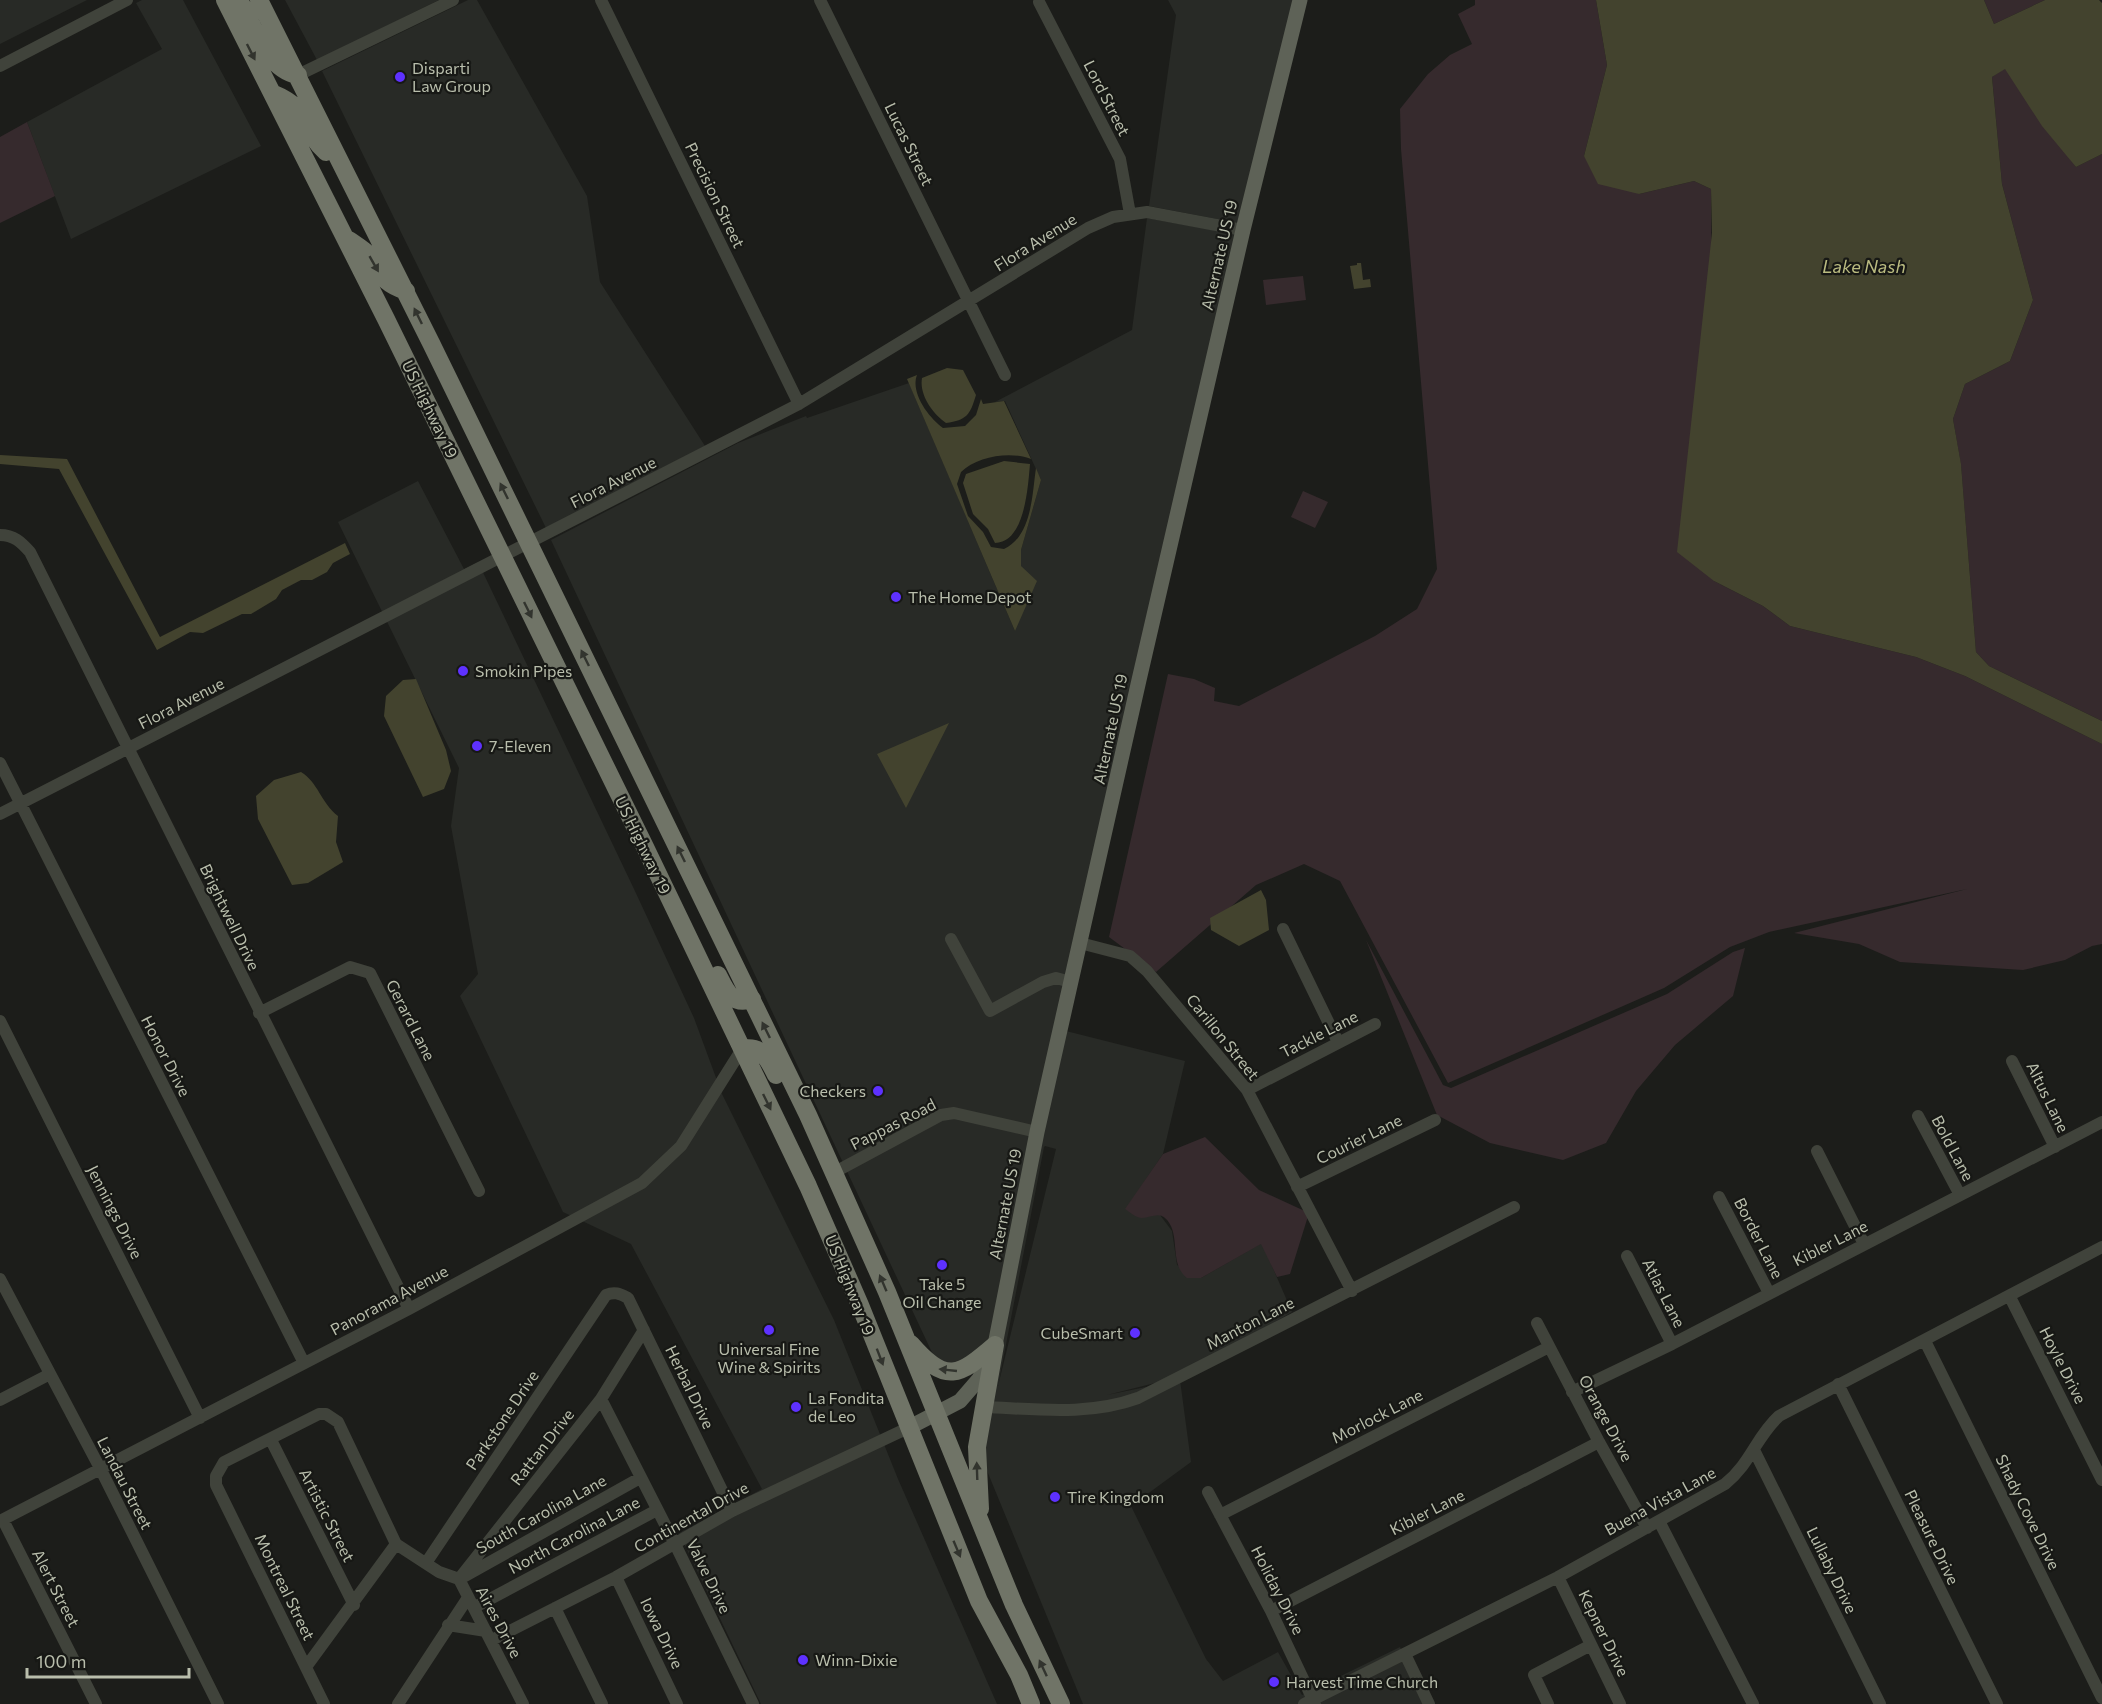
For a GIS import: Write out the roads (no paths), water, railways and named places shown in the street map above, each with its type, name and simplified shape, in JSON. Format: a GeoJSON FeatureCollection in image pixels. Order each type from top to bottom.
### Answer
{"type":"FeatureCollection","features":[{"type":"Feature","properties":{"kind":"highway","name":"US Highway 19"},"geometry":{"type":"LineString","coordinates":[[225,0],[502,557],[833,1241],[979,1600],[1019,1675],[1031,1704]]}},
{"type":"Feature","properties":{"kind":"highway"},"geometry":{"type":"LineString","coordinates":[[239,0],[275,63],[286,74],[298,75]]}},
{"type":"Feature","properties":{"kind":"highway","name":"US Highway 19"},"geometry":{"type":"LineString","coordinates":[[259,0],[406,291],[835,1172],[905,1337],[982,1529],[1061,1704]]}},
{"type":"Feature","properties":{"kind":"highway"},"geometry":{"type":"LineString","coordinates":[[272,93],[296,105],[320,147],[344,167]]}},
{"type":"Feature","properties":{"kind":"highway"},"geometry":{"type":"LineString","coordinates":[[343,235],[370,256],[381,277],[391,286],[406,291]]}},
{"type":"Feature","properties":{"kind":"highway"},"geometry":{"type":"LineString","coordinates":[[675,913],[699,935],[730,996],[742,1002],[752,999]]}},
{"type":"Feature","properties":{"kind":"highway"},"geometry":{"type":"LineString","coordinates":[[742,1049],[752,1047],[760,1050],[768,1058],[818,1160],[852,1210]]}},
{"type":"Feature","properties":{"kind":"highway"},"geometry":{"type":"LineString","coordinates":[[905,1337],[926,1361],[945,1371],[954,1372],[969,1367],[995,1345]]}},
{"type":"Feature","properties":{"kind":"highway"},"geometry":{"type":"LineString","coordinates":[[982,1529],[977,1447],[995,1345]]}},
{"type":"Feature","properties":{"kind":"highway"},"geometry":{"type":"LineString","coordinates":[[1019,1675],[1038,1704]]}},
{"type":"Feature","properties":{"kind":"main road","name":"Alternate US 19"},"geometry":{"type":"LineString","coordinates":[[908,1428],[960,1401],[968,1394],[979,1379],[995,1345],[1037,1132],[1071,982],[1243,230],[1300,0]]}},
{"type":"Feature","properties":{"kind":"street"},"geometry":{"type":"LineString","coordinates":[[0,66],[127,0]]}},
{"type":"Feature","properties":{"kind":"street"},"geometry":{"type":"LineString","coordinates":[[298,75],[453,0]]}},
{"type":"Feature","properties":{"kind":"street","name":"Precision Street"},"geometry":{"type":"LineString","coordinates":[[601,0],[800,404]]}},
{"type":"Feature","properties":{"kind":"street","name":"Lucas Street"},"geometry":{"type":"LineString","coordinates":[[820,0],[1005,375]]}},
{"type":"Feature","properties":{"kind":"street","name":"Lord Street"},"geometry":{"type":"LineString","coordinates":[[1040,2],[1120,159],[1130,214]]}},
{"type":"Feature","properties":{"kind":"street","name":"Flora Avenue"},"geometry":{"type":"LineString","coordinates":[[0,814],[800,404],[1088,228],[1113,217],[1148,212],[1243,230]]}},
{"type":"Feature","properties":{"kind":"street","name":"Brightwell Drive"},"geometry":{"type":"LineString","coordinates":[[0,535],[9,535],[20,541],[30,552],[409,1309]]}},
{"type":"Feature","properties":{"kind":"street","name":"Honor Drive"},"geometry":{"type":"LineString","coordinates":[[0,763],[304,1363]]}},
{"type":"Feature","properties":{"kind":"street"},"geometry":{"type":"LineString","coordinates":[[1283,929],[1338,1042]]}},
{"type":"Feature","properties":{"kind":"street"},"geometry":{"type":"LineString","coordinates":[[951,939],[990,1011],[1043,982],[1056,978],[1071,982]]}},
{"type":"Feature","properties":{"kind":"street","name":"Carillon Street"},"geometry":{"type":"LineString","coordinates":[[1080,943],[1130,956],[1147,971],[1247,1090],[1352,1291]]}},
{"type":"Feature","properties":{"kind":"street","name":"Gerard Lane"},"geometry":{"type":"LineString","coordinates":[[259,1013],[350,967],[370,973],[478,1191]]}},
{"type":"Feature","properties":{"kind":"street","name":"Jennings Drive"},"geometry":{"type":"LineString","coordinates":[[0,1021],[200,1418]]}},
{"type":"Feature","properties":{"kind":"street","name":"Tackle Lane"},"geometry":{"type":"LineString","coordinates":[[1247,1090],[1375,1024]]}},
{"type":"Feature","properties":{"kind":"street","name":"Panorama Avenue"},"geometry":{"type":"LineString","coordinates":[[2,1520],[409,1309],[624,1194],[658,1170],[681,1146],[742,1049]]}},
{"type":"Feature","properties":{"kind":"street","name":"Altus Lane"},"geometry":{"type":"LineString","coordinates":[[2012,1061],[2055,1147]]}},
{"type":"Feature","properties":{"kind":"street","name":"Pappas Road"},"geometry":{"type":"LineString","coordinates":[[835,1172],[941,1115],[954,1113],[1037,1132]]}},
{"type":"Feature","properties":{"kind":"street","name":"Bold Lane"},"geometry":{"type":"LineString","coordinates":[[1918,1116],[1960,1195]]}},
{"type":"Feature","properties":{"kind":"street","name":"Courier Lane"},"geometry":{"type":"LineString","coordinates":[[1297,1187],[1435,1120]]}},
{"type":"Feature","properties":{"kind":"street","name":"Kibler Lane"},"geometry":{"type":"LineString","coordinates":[[1572,1392],[1672,1344],[2102,1122]]}},
{"type":"Feature","properties":{"kind":"street"},"geometry":{"type":"LineString","coordinates":[[1817,1151],[1864,1244]]}},
{"type":"Feature","properties":{"kind":"street","name":"Border Lane"},"geometry":{"type":"LineString","coordinates":[[1719,1197],[1769,1293]]}},
{"type":"Feature","properties":{"kind":"street","name":"Manton Lane"},"geometry":{"type":"LineString","coordinates":[[984,1407],[1090,1410],[1120,1405],[1514,1208]]}},
{"type":"Feature","properties":{"kind":"street","name":"Buena Vista Lane"},"geometry":{"type":"LineString","coordinates":[[1311,1702],[1558,1577],[1725,1484],[1737,1475],[1755,1452],[1763,1434],[1779,1416],[2101,1249]]}},
{"type":"Feature","properties":{"kind":"street","name":"Atlas Lane"},"geometry":{"type":"LineString","coordinates":[[1627,1256],[1672,1344]]}},
{"type":"Feature","properties":{"kind":"street","name":"Landau Street"},"geometry":{"type":"LineString","coordinates":[[0,1281],[100,1470],[218,1704]]}},
{"type":"Feature","properties":{"kind":"street","name":"Herbal Drive"},"geometry":{"type":"LineString","coordinates":[[606,1295],[617,1292],[628,1298],[732,1511]]}},
{"type":"Feature","properties":{"kind":"street","name":"Parkstone Drive"},"geometry":{"type":"LineString","coordinates":[[426,1563],[606,1295]]}},
{"type":"Feature","properties":{"kind":"street","name":"Hoyle Drive"},"geometry":{"type":"LineString","coordinates":[[2010,1297],[2102,1480]]}},
{"type":"Feature","properties":{"kind":"street","name":"Orange Drive"},"geometry":{"type":"LineString","coordinates":[[1537,1323],[1647,1528]]}},
{"type":"Feature","properties":{"kind":"street","name":"Rattan Drive"},"geometry":{"type":"LineString","coordinates":[[459,1579],[601,1399],[644,1330]]}},
{"type":"Feature","properties":{"kind":"street","name":"Shady Cove Drive"},"geometry":{"type":"LineString","coordinates":[[1925,1341],[2102,1698]]}},
{"type":"Feature","properties":{"kind":"street","name":"Morlock Lane"},"geometry":{"type":"LineString","coordinates":[[1220,1515],[1549,1347]]}},
{"type":"Feature","properties":{"kind":"street"},"geometry":{"type":"LineString","coordinates":[[0,1400],[50,1374]]}},
{"type":"Feature","properties":{"kind":"street","name":"Pleasure Drive"},"geometry":{"type":"LineString","coordinates":[[1838,1384],[1997,1704]]}},
{"type":"Feature","properties":{"kind":"street","name":"Valve Drive"},"geometry":{"type":"LineString","coordinates":[[601,1399],[753,1704]]}},
{"type":"Feature","properties":{"kind":"street"},"geometry":{"type":"LineString","coordinates":[[271,1440],[319,1414],[326,1414],[338,1422],[396,1544],[354,1605],[306,1667]]}},
{"type":"Feature","properties":{"kind":"street","name":"Continental Drive"},"geometry":{"type":"LineString","coordinates":[[489,1636],[555,1608],[616,1577],[732,1511],[908,1428]]}},
{"type":"Feature","properties":{"kind":"street","name":"Montreal Street"},"geometry":{"type":"LineString","coordinates":[[271,1440],[224,1462],[216,1476],[216,1485],[324,1704]]}},
{"type":"Feature","properties":{"kind":"street","name":"Artistic Street"},"geometry":{"type":"LineString","coordinates":[[271,1440],[354,1605]]}},
{"type":"Feature","properties":{"kind":"street","name":"Kibler Lane"},"geometry":{"type":"LineString","coordinates":[[1271,1611],[1599,1442]]}},
{"type":"Feature","properties":{"kind":"street","name":"Lullaby Drive"},"geometry":{"type":"LineString","coordinates":[[1755,1452],[1880,1704]]}},
{"type":"Feature","properties":{"kind":"street","name":"South Carolina Lane"},"geometry":{"type":"LineString","coordinates":[[459,1579],[640,1478]]}},
{"type":"Feature","properties":{"kind":"street","name":"Holiday Drive"},"geometry":{"type":"LineString","coordinates":[[1208,1492],[1271,1611],[1311,1702]]}},
{"type":"Feature","properties":{"kind":"street","name":"North Carolina Lane"},"geometry":{"type":"LineString","coordinates":[[471,1603],[657,1510]]}},
{"type":"Feature","properties":{"kind":"street","name":"Alert Street"},"geometry":{"type":"LineString","coordinates":[[2,1520],[96,1704]]}},
{"type":"Feature","properties":{"kind":"street"},"geometry":{"type":"LineString","coordinates":[[1659,1521],[1753,1704]]}},
{"type":"Feature","properties":{"kind":"street","name":"Aires Drive"},"geometry":{"type":"LineString","coordinates":[[396,1544],[426,1563],[459,1579],[524,1704]]}},
{"type":"Feature","properties":{"kind":"street","name":"Iowa Drive"},"geometry":{"type":"LineString","coordinates":[[616,1577],[677,1704]]}},
{"type":"Feature","properties":{"kind":"street","name":"Kepner Drive"},"geometry":{"type":"LineString","coordinates":[[1558,1577],[1620,1704]]}},
{"type":"Feature","properties":{"kind":"street"},"geometry":{"type":"LineString","coordinates":[[398,1704],[448,1625],[471,1603]]}},
{"type":"Feature","properties":{"kind":"street"},"geometry":{"type":"LineString","coordinates":[[555,1608],[602,1704]]}},
{"type":"Feature","properties":{"kind":"street"},"geometry":{"type":"LineString","coordinates":[[448,1625],[489,1636]]}},
{"type":"Feature","properties":{"kind":"street"},"geometry":{"type":"LineString","coordinates":[[1548,1704],[1533,1675],[1591,1645]]}},
{"type":"Feature","properties":{"kind":"street"},"geometry":{"type":"LineString","coordinates":[[1405,1654],[1429,1704]]}},
{"type":"Feature","properties":{"kind":"water","name":"Lake Nash"},"geometry":{"type":"Polygon","coordinates":[[[1596,0],[1984,0],[1994,24],[2045,0],[2099,0],[2102,3],[2102,154],[2076,167],[2042,126],[2005,69],[1992,77],[2002,184],[2033,300],[2010,361],[1965,384],[1953,419],[1961,464],[1976,652],[1989,666],[2102,721],[2102,744],[1965,676],[1916,657],[1790,626],[1763,606],[1714,581],[1677,552],[1712,233],[1711,189],[1694,181],[1639,194],[1598,184],[1584,156],[1607,65],[1596,0]]]}},
{"type":"Feature","properties":{"kind":"water"},"geometry":{"type":"Polygon","coordinates":[[[1361,263],[1363,280],[1370,279],[1371,287],[1354,289],[1350,266],[1357,265],[1361,263]]]}},
{"type":"Feature","properties":{"kind":"water"},"geometry":{"type":"Polygon","coordinates":[[[947,368],[963,370],[976,395],[967,415],[959,420],[946,423],[928,404],[923,391],[922,378],[947,368]]]}},
{"type":"Feature","properties":{"kind":"water"},"geometry":{"type":"Polygon","coordinates":[[[917,375],[918,397],[927,412],[943,428],[965,426],[976,415],[981,399],[983,404],[1004,401],[1031,459],[1014,455],[995,456],[976,462],[961,472],[957,484],[968,516],[983,532],[991,547],[1004,549],[1020,535],[1032,502],[1036,468],[1041,480],[1021,550],[1021,566],[1037,581],[1015,631],[907,379],[917,375]]]}},
{"type":"Feature","properties":{"kind":"water"},"geometry":{"type":"Polygon","coordinates":[[[0,455],[67,459],[160,637],[345,543],[350,554],[333,563],[327,572],[312,580],[301,580],[282,590],[276,599],[251,614],[242,614],[203,633],[190,632],[157,650],[59,469],[0,464],[0,455]]]}},
{"type":"Feature","properties":{"kind":"water"},"geometry":{"type":"Polygon","coordinates":[[[1004,461],[1030,464],[1028,486],[1019,524],[1005,541],[995,543],[988,529],[973,514],[963,483],[966,474],[1004,461]]]}},
{"type":"Feature","properties":{"kind":"water"},"geometry":{"type":"Polygon","coordinates":[[[416,679],[446,750],[451,771],[444,789],[423,797],[384,716],[386,696],[403,680],[416,679]]]}},
{"type":"Feature","properties":{"kind":"water"},"geometry":{"type":"Polygon","coordinates":[[[949,723],[906,808],[877,754],[949,723]]]}},
{"type":"Feature","properties":{"kind":"water"},"geometry":{"type":"Polygon","coordinates":[[[301,772],[312,781],[327,805],[338,816],[336,842],[343,862],[308,883],[292,885],[258,819],[256,796],[274,780],[301,772]]]}},
{"type":"Feature","properties":{"kind":"water"},"geometry":{"type":"Polygon","coordinates":[[[1261,890],[1266,900],[1269,930],[1239,946],[1211,930],[1210,918],[1261,890]]]}},
{"type":"Feature","properties":{"kind":"place","name":"Disparti Law Group"},"geometry":{"type":"Point","coordinates":[400,77]}},
{"type":"Feature","properties":{"kind":"place","name":"The Home Depot"},"geometry":{"type":"Point","coordinates":[896,597]}},
{"type":"Feature","properties":{"kind":"place","name":"Smokin Pipes"},"geometry":{"type":"Point","coordinates":[463,671]}},
{"type":"Feature","properties":{"kind":"place","name":"7-Eleven"},"geometry":{"type":"Point","coordinates":[477,746]}},
{"type":"Feature","properties":{"kind":"place","name":"Checkers"},"geometry":{"type":"Point","coordinates":[878,1091]}},
{"type":"Feature","properties":{"kind":"place","name":"Take 5 Oil Change"},"geometry":{"type":"Point","coordinates":[942,1265]}},
{"type":"Feature","properties":{"kind":"place","name":"Universal Fine Wine & Spirits"},"geometry":{"type":"Point","coordinates":[769,1330]}},
{"type":"Feature","properties":{"kind":"place","name":"CubeSmart"},"geometry":{"type":"Point","coordinates":[1135,1333]}},
{"type":"Feature","properties":{"kind":"place","name":"La Fondita de Leo"},"geometry":{"type":"Point","coordinates":[796,1407]}},
{"type":"Feature","properties":{"kind":"place","name":"Tire Kingdom"},"geometry":{"type":"Point","coordinates":[1055,1497]}},
{"type":"Feature","properties":{"kind":"place","name":"Winn-Dixie"},"geometry":{"type":"Point","coordinates":[803,1660]}},
{"type":"Feature","properties":{"kind":"place","name":"Harvest Time Church"},"geometry":{"type":"Point","coordinates":[1274,1682]}}]}
